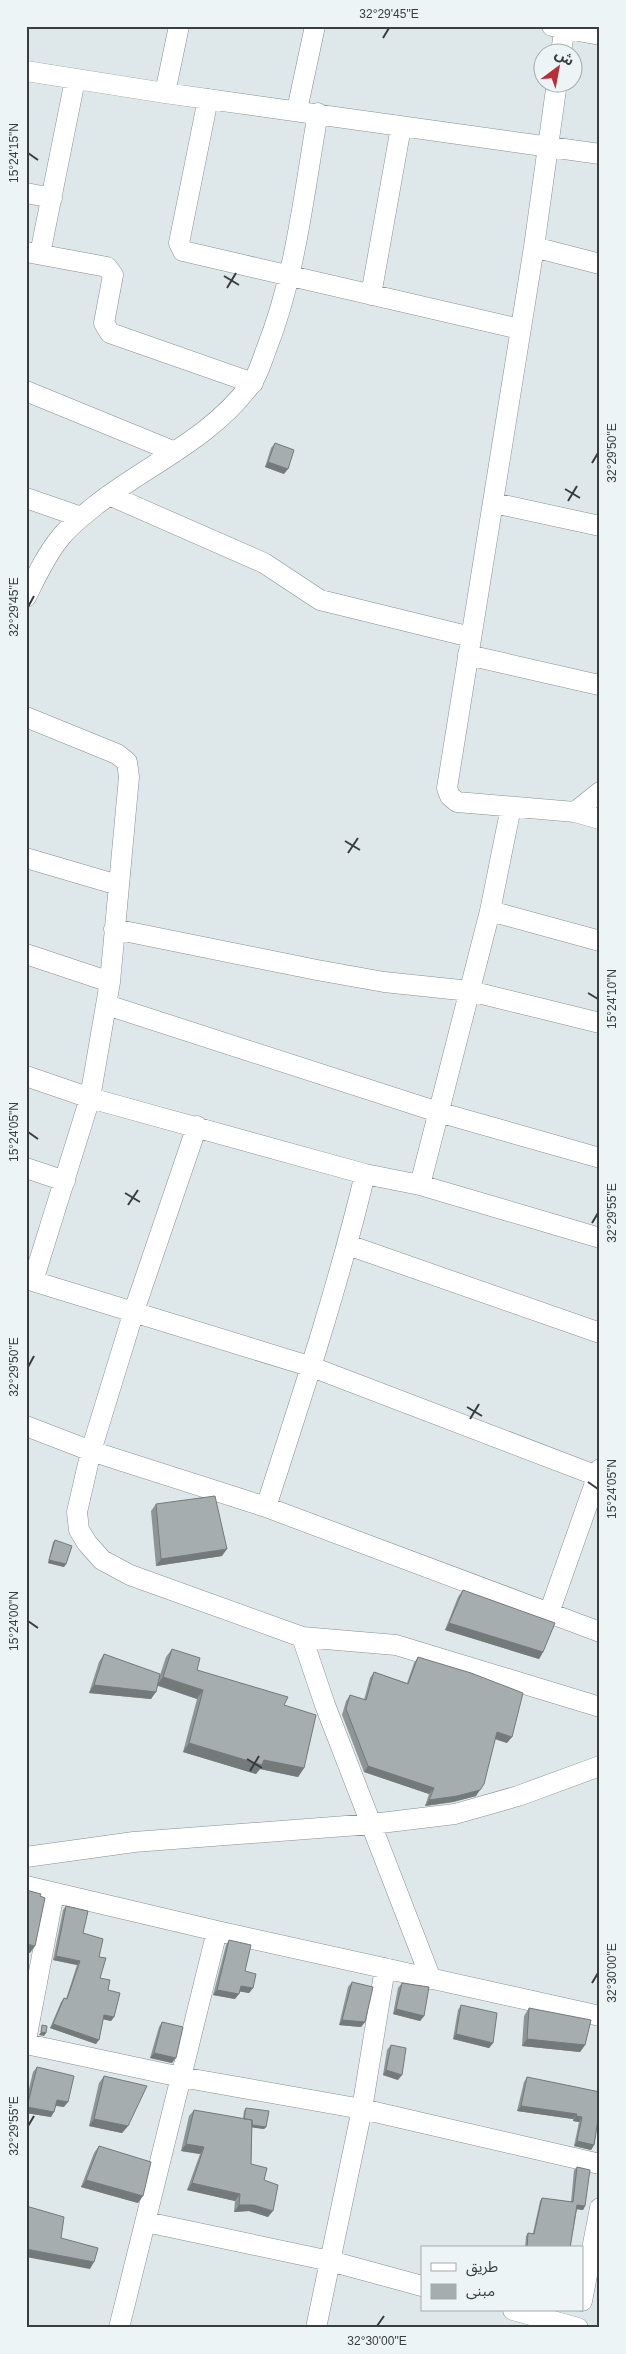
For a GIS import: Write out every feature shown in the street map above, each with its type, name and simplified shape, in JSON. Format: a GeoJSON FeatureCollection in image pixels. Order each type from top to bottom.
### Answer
{"type":"FeatureCollection","features":[{"type":"Feature","properties":{"kind":"street"},"geometry":{"type":"LineString","coordinates":[[165,93],[179,26]]}},
{"type":"Feature","properties":{"kind":"street"},"geometry":{"type":"LineString","coordinates":[[297,110],[315,26]]}},
{"type":"Feature","properties":{"kind":"street"},"geometry":{"type":"LineString","coordinates":[[561,42],[561,27],[600,34]]}},
{"type":"Feature","properties":{"kind":"street"},"geometry":{"type":"LineString","coordinates":[[26,71],[75,80],[600,154]]}},
{"type":"Feature","properties":{"kind":"street"},"geometry":{"type":"LineString","coordinates":[[75,80],[52,198],[33,253],[107,267],[111,270],[113,275],[104,323],[110,333],[252,383]]}},
{"type":"Feature","properties":{"kind":"street"},"geometry":{"type":"LineString","coordinates":[[556,92],[534,248],[447,788],[450,796],[457,802],[575,812],[600,819]]}},
{"type":"Feature","properties":{"kind":"street"},"geometry":{"type":"LineString","coordinates":[[208,99],[179,247],[183,251],[520,329]]}},
{"type":"Feature","properties":{"kind":"street"},"geometry":{"type":"LineString","coordinates":[[26,597],[60,538],[81,517],[109,495],[175,452],[230,409],[252,383],[271,337],[289,277],[318,113]]}},
{"type":"Feature","properties":{"kind":"street"},"geometry":{"type":"LineString","coordinates":[[371,295],[401,127]]}},
{"type":"Feature","properties":{"kind":"street"},"geometry":{"type":"LineString","coordinates":[[26,193],[52,198]]}},
{"type":"Feature","properties":{"kind":"street"},"geometry":{"type":"LineString","coordinates":[[534,248],[600,264]]}},
{"type":"Feature","properties":{"kind":"street"},"geometry":{"type":"LineString","coordinates":[[26,391],[175,452]]}},
{"type":"Feature","properties":{"kind":"street"},"geometry":{"type":"LineString","coordinates":[[109,495],[264,563],[320,600],[600,684]]}},
{"type":"Feature","properties":{"kind":"street"},"geometry":{"type":"LineString","coordinates":[[26,498],[81,517]]}},
{"type":"Feature","properties":{"kind":"street"},"geometry":{"type":"LineString","coordinates":[[494,503],[600,526]]}},
{"type":"Feature","properties":{"kind":"street"},"geometry":{"type":"LineString","coordinates":[[26,717],[117,754],[127,762],[130,777],[110,982],[90,1098],[64,1181],[29,1280],[312,1367],[599,1474],[549,1613]]}},
{"type":"Feature","properties":{"kind":"street"},"geometry":{"type":"LineString","coordinates":[[575,812],[600,792]]}},
{"type":"Feature","properties":{"kind":"street"},"geometry":{"type":"LineString","coordinates":[[420,1185],[490,911],[511,807]]}},
{"type":"Feature","properties":{"kind":"street"},"geometry":{"type":"LineString","coordinates":[[26,858],[118,886]]}},
{"type":"Feature","properties":{"kind":"street"},"geometry":{"type":"LineString","coordinates":[[490,911],[600,941]]}},
{"type":"Feature","properties":{"kind":"street"},"geometry":{"type":"LineString","coordinates":[[114,929],[384,982],[470,990],[600,1023]]}},
{"type":"Feature","properties":{"kind":"street"},"geometry":{"type":"LineString","coordinates":[[26,954],[110,982]]}},
{"type":"Feature","properties":{"kind":"street"},"geometry":{"type":"LineString","coordinates":[[107,1005],[438,1112],[600,1158]]}},
{"type":"Feature","properties":{"kind":"street"},"geometry":{"type":"LineString","coordinates":[[26,1076],[90,1098],[366,1174],[420,1185],[600,1238]]}},
{"type":"Feature","properties":{"kind":"street"},"geometry":{"type":"LineString","coordinates":[[197,1126],[134,1311],[92,1451],[77,1512],[79,1530],[102,1560],[130,1575],[302,1637],[396,1645],[600,1707]]}},
{"type":"Feature","properties":{"kind":"street"},"geometry":{"type":"LineString","coordinates":[[26,1168],[64,1181]]}},
{"type":"Feature","properties":{"kind":"street"},"geometry":{"type":"LineString","coordinates":[[266,1507],[312,1367],[348,1245],[366,1174]]}},
{"type":"Feature","properties":{"kind":"street"},"geometry":{"type":"LineString","coordinates":[[348,1245],[600,1333]]}},
{"type":"Feature","properties":{"kind":"street"},"geometry":{"type":"LineString","coordinates":[[26,1426],[92,1451],[266,1507],[600,1632]]}},
{"type":"Feature","properties":{"kind":"street"},"geometry":{"type":"LineString","coordinates":[[302,1637],[322,1696],[431,1979]]}},
{"type":"Feature","properties":{"kind":"street"},"geometry":{"type":"LineString","coordinates":[[26,1857],[134,1842],[372,1824],[454,1814],[518,1796],[600,1766]]}},
{"type":"Feature","properties":{"kind":"street"},"geometry":{"type":"LineString","coordinates":[[26,1886],[217,1931],[600,2016]]}},
{"type":"Feature","properties":{"kind":"street"},"geometry":{"type":"LineString","coordinates":[[26,2040],[54,1893]]}},
{"type":"Feature","properties":{"kind":"street"},"geometry":{"type":"LineString","coordinates":[[119,2328],[217,1931]]}},
{"type":"Feature","properties":{"kind":"street"},"geometry":{"type":"LineString","coordinates":[[316,2328],[362,2109],[385,1968]]}},
{"type":"Feature","properties":{"kind":"street"},"geometry":{"type":"LineString","coordinates":[[26,2044],[181,2078],[362,2109],[600,2164]]}},
{"type":"Feature","properties":{"kind":"street"},"geometry":{"type":"LineString","coordinates":[[584,2291],[600,2208]]}},
{"type":"Feature","properties":{"kind":"street"},"geometry":{"type":"LineString","coordinates":[[146,2222],[330,2261],[421,2286]]}},
{"type":"Feature","properties":{"kind":"street"},"geometry":{"type":"LineString","coordinates":[[584,2301],[600,2304]]}},
{"type":"Feature","properties":{"kind":"street"},"geometry":{"type":"LineString","coordinates":[[520,2312],[578,2328],[581,2312]]}},
{"type":"Feature","properties":{"kind":"building"},"geometry":{"type":"Polygon","coordinates":[[[275,443],[294,450],[288,469],[268,462],[275,443]]]}},
{"type":"Feature","properties":{"kind":"building"},"geometry":{"type":"Polygon","coordinates":[[[215,1496],[227,1549],[161,1559],[156,1504],[215,1496]]]}},
{"type":"Feature","properties":{"kind":"building"},"geometry":{"type":"Polygon","coordinates":[[[55,1540],[72,1546],[66,1564],[49,1560],[55,1540]]]}},
{"type":"Feature","properties":{"kind":"building"},"geometry":{"type":"Polygon","coordinates":[[[463,1590],[555,1623],[543,1652],[449,1623],[463,1590]]]}},
{"type":"Feature","properties":{"kind":"building"},"geometry":{"type":"Polygon","coordinates":[[[172,1649],[200,1658],[197,1670],[288,1697],[284,1705],[316,1715],[304,1768],[264,1760],[262,1765],[189,1743],[203,1690],[163,1677],[172,1649]]]}},
{"type":"Feature","properties":{"kind":"building"},"geometry":{"type":"Polygon","coordinates":[[[104,1654],[160,1674],[156,1692],[94,1685],[104,1654]]]}},
{"type":"Feature","properties":{"kind":"building"},"geometry":{"type":"Polygon","coordinates":[[[418,1657],[471,1673],[523,1693],[512,1737],[497,1732],[484,1784],[480,1790],[429,1800],[434,1788],[368,1766],[346,1709],[350,1695],[366,1700],[374,1672],[408,1684],[418,1657]]]}},
{"type":"Feature","properties":{"kind":"building"},"geometry":{"type":"Polygon","coordinates":[[[26,1890],[41,1894],[40,1896],[45,1898],[35,1946],[26,1944],[26,1890]]]}},
{"type":"Feature","properties":{"kind":"building"},"geometry":{"type":"Polygon","coordinates":[[[66,1906],[88,1911],[83,1933],[103,1939],[99,1957],[106,1958],[100,1978],[110,1980],[108,1990],[120,1993],[114,2017],[104,2015],[99,2040],[53,2024],[64,1998],[67,1999],[80,1961],[56,1956],[66,1906]]]}},
{"type":"Feature","properties":{"kind":"building"},"geometry":{"type":"Polygon","coordinates":[[[229,1940],[251,1945],[245,1971],[256,1974],[253,1988],[241,1986],[239,1994],[217,1990],[229,1940]]]}},
{"type":"Feature","properties":{"kind":"building"},"geometry":{"type":"Polygon","coordinates":[[[352,1982],[373,1987],[365,2022],[342,2020],[352,1982]]]}},
{"type":"Feature","properties":{"kind":"building"},"geometry":{"type":"Polygon","coordinates":[[[402,1983],[429,1987],[424,2016],[396,2009],[402,1983]]]}},
{"type":"Feature","properties":{"kind":"building"},"geometry":{"type":"Polygon","coordinates":[[[461,2005],[497,2013],[493,2043],[456,2034],[461,2005]]]}},
{"type":"Feature","properties":{"kind":"building"},"geometry":{"type":"Polygon","coordinates":[[[529,2008],[591,2020],[585,2045],[527,2039],[529,2008]]]}},
{"type":"Feature","properties":{"kind":"building"},"geometry":{"type":"Polygon","coordinates":[[[162,2022],[183,2027],[176,2058],[154,2053],[162,2022]]]}},
{"type":"Feature","properties":{"kind":"building"},"geometry":{"type":"Polygon","coordinates":[[[42,2025],[47,2026],[46,2033],[41,2032],[42,2025]]]}},
{"type":"Feature","properties":{"kind":"building"},"geometry":{"type":"Polygon","coordinates":[[[391,2045],[406,2048],[402,2075],[386,2070],[391,2045]]]}},
{"type":"Feature","properties":{"kind":"building"},"geometry":{"type":"Polygon","coordinates":[[[37,2067],[74,2076],[68,2102],[57,2100],[54,2112],[27,2107],[37,2067]]]}},
{"type":"Feature","properties":{"kind":"building"},"geometry":{"type":"Polygon","coordinates":[[[104,2076],[147,2086],[128,2126],[94,2119],[104,2076]]]}},
{"type":"Feature","properties":{"kind":"building"},"geometry":{"type":"Polygon","coordinates":[[[527,2077],[600,2092],[600,2120],[598,2120],[594,2145],[577,2141],[582,2117],[576,2116],[577,2114],[521,2106],[527,2077]]]}},
{"type":"Feature","properties":{"kind":"building"},"geometry":{"type":"Polygon","coordinates":[[[246,2108],[269,2111],[266,2127],[252,2125],[252,2120],[244,2119],[246,2108]]]}},
{"type":"Feature","properties":{"kind":"building"},"geometry":{"type":"Polygon","coordinates":[[[194,2110],[252,2120],[251,2164],[267,2168],[264,2180],[278,2185],[273,2211],[254,2205],[239,2205],[240,2194],[192,2183],[204,2147],[186,2144],[194,2110]]]}},
{"type":"Feature","properties":{"kind":"building"},"geometry":{"type":"Polygon","coordinates":[[[99,2146],[151,2162],[143,2196],[86,2180],[99,2146]]]}},
{"type":"Feature","properties":{"kind":"building"},"geometry":{"type":"Polygon","coordinates":[[[577,2167],[590,2170],[585,2206],[577,2205],[570,2246],[527,2246],[528,2233],[534,2234],[542,2198],[573,2202],[577,2167]]]}},
{"type":"Feature","properties":{"kind":"building"},"geometry":{"type":"Polygon","coordinates":[[[26,2206],[64,2217],[61,2238],[98,2248],[94,2262],[26,2249],[26,2206]]]}}]}
